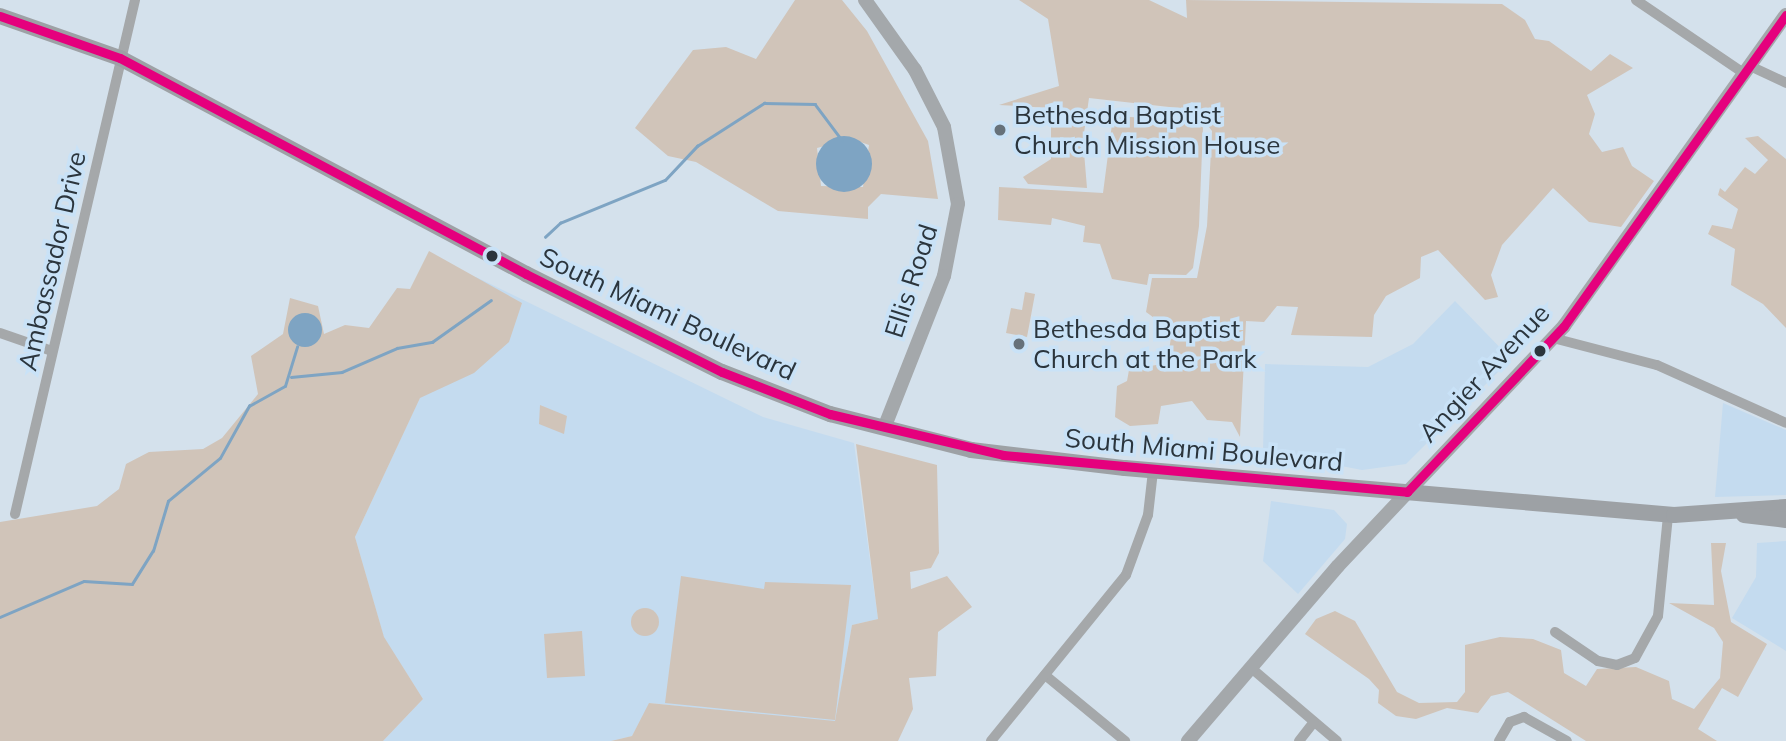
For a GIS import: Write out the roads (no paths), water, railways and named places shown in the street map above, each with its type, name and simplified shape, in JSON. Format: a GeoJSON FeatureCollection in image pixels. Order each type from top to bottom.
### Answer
{"type":"FeatureCollection","features":[{"type":"Feature","properties":{"kind":"main road","name":"Ellis Road"},"geometry":{"type":"LineString","coordinates":[[865,0],[936,110],[958,190],[944,276],[884,428]]}},
{"type":"Feature","properties":{"kind":"main road","name":"Angier Avenue"},"geometry":{"type":"LineString","coordinates":[[1188,741],[1250,667],[1407,492],[1553,338],[1786,15]]}},
{"type":"Feature","properties":{"kind":"main road","name":"South Miami Boulevard"},"geometry":{"type":"LineString","coordinates":[[0,16],[120,58],[722,372],[884,428],[982,452],[1153,471],[1668,515],[1744,515],[1786,520]]}},
{"type":"Feature","properties":{"kind":"main road","name":"South Miami Boulevard"},"geometry":{"type":"LineString","coordinates":[[1744,515],[1786,507]]}},
{"type":"Feature","properties":{"kind":"street","name":"Ambassador Drive"},"geometry":{"type":"LineString","coordinates":[[15,514],[135,0]]}},
{"type":"Feature","properties":{"kind":"street"},"geometry":{"type":"LineString","coordinates":[[1636,0],[1747,70],[1786,83]]}},
{"type":"Feature","properties":{"kind":"street"},"geometry":{"type":"LineString","coordinates":[[0,333],[52,351]]}},
{"type":"Feature","properties":{"kind":"street"},"geometry":{"type":"LineString","coordinates":[[1553,338],[1665,368],[1786,423]]}},
{"type":"Feature","properties":{"kind":"street"},"geometry":{"type":"LineString","coordinates":[[991,741],[1126,575],[1146,522],[1153,471]]}},
{"type":"Feature","properties":{"kind":"street"},"geometry":{"type":"LineString","coordinates":[[1555,632],[1598,661],[1617,665],[1635,658],[1658,616],[1668,515]]}},
{"type":"Feature","properties":{"kind":"street"},"geometry":{"type":"LineString","coordinates":[[1250,667],[1337,741]]}},
{"type":"Feature","properties":{"kind":"street"},"geometry":{"type":"LineString","coordinates":[[1045,675],[1125,741]]}},
{"type":"Feature","properties":{"kind":"street"},"geometry":{"type":"LineString","coordinates":[[1499,741],[1510,722],[1524,717],[1567,741]]}},
{"type":"Feature","properties":{"kind":"street"},"geometry":{"type":"LineString","coordinates":[[1299,741],[1314,723]]}},
{"type":"Feature","properties":{"kind":"waterway"},"geometry":{"type":"LineString","coordinates":[[545,237],[560,223],[665,180],[697,146],[764,103],[815,104],[842,140]]}},
{"type":"Feature","properties":{"kind":"waterway"},"geometry":{"type":"LineString","coordinates":[[291,377],[342,372],[397,348],[432,342],[491,300]]}},
{"type":"Feature","properties":{"kind":"waterway"},"geometry":{"type":"LineString","coordinates":[[0,617],[84,581],[132,584],[153,551],[168,501],[220,458],[249,406],[285,386],[297,347]]}},
{"type":"Feature","properties":{"kind":"place","name":"Bethesda Baptist Church Mission House"},"geometry":{"type":"Point","coordinates":[1000,130]}},
{"type":"Feature","properties":{"kind":"place","name":"Bethesda Baptist Church at the Park"},"geometry":{"type":"Point","coordinates":[1019,344]}}]}
